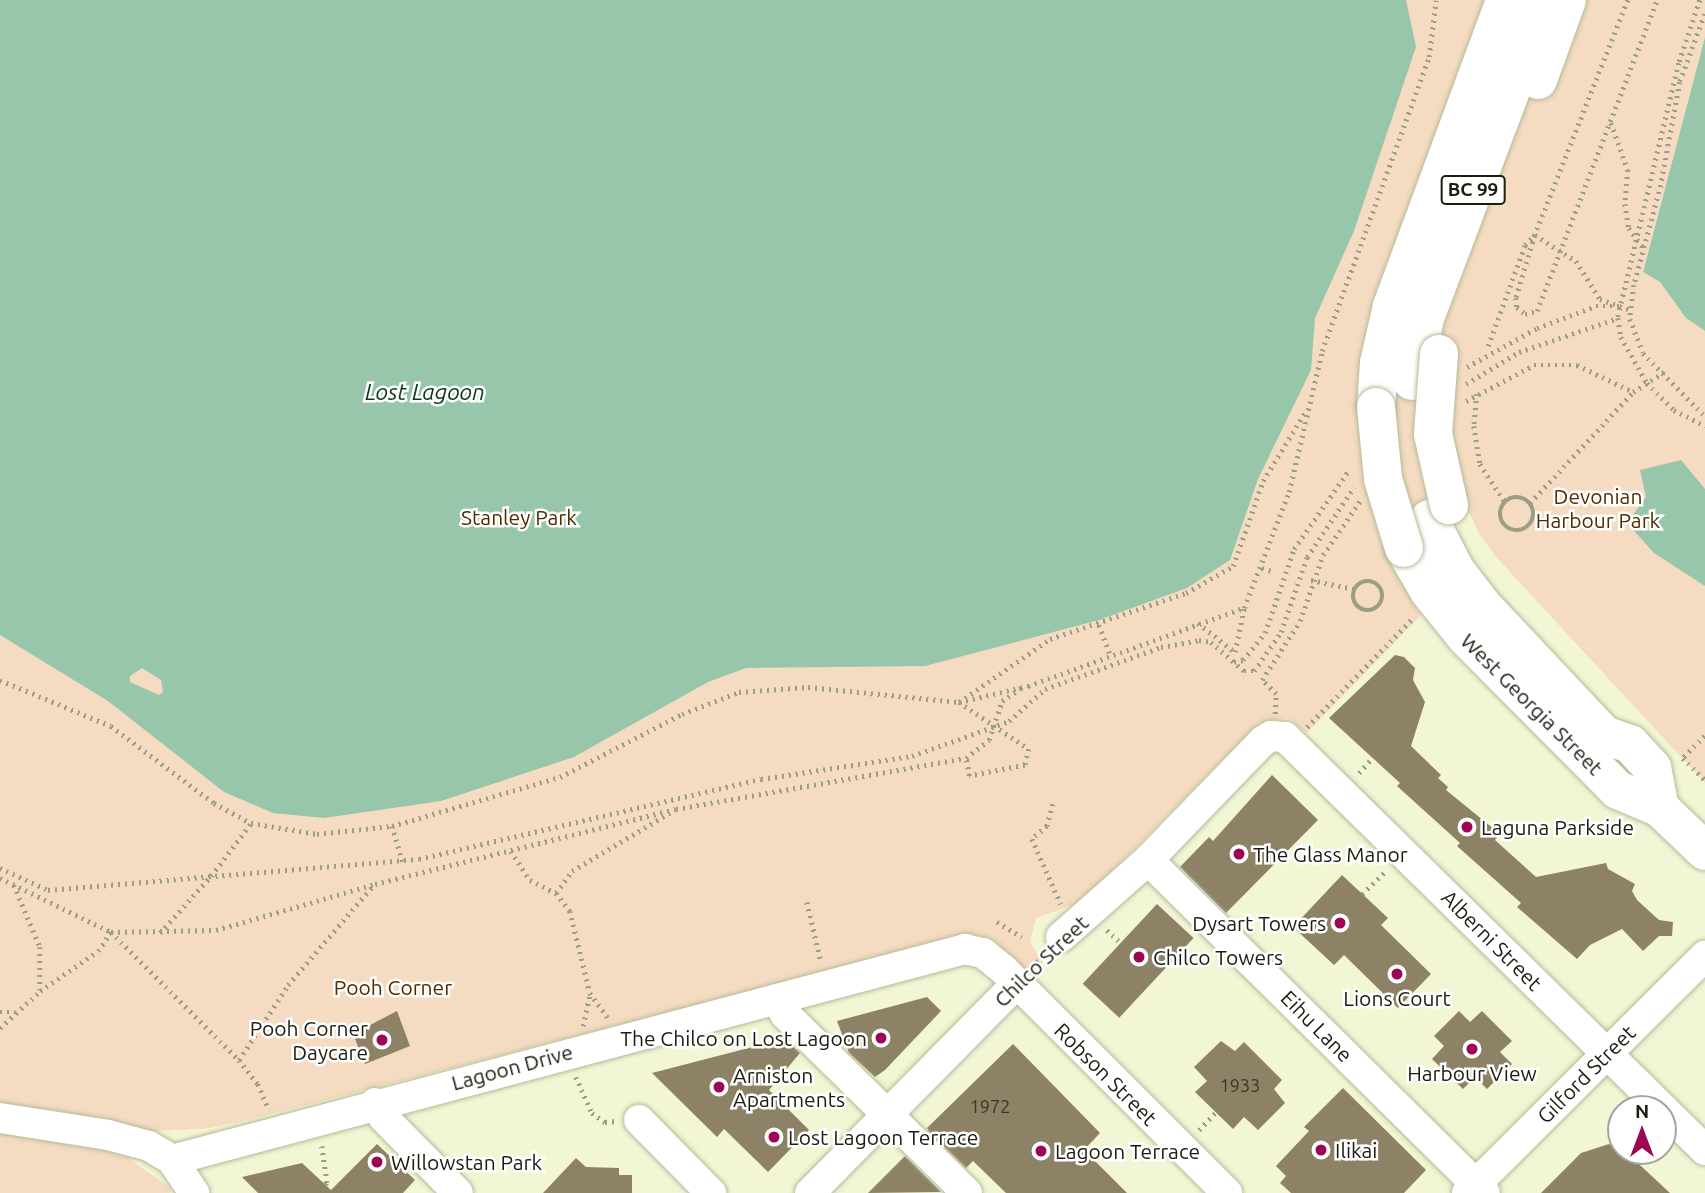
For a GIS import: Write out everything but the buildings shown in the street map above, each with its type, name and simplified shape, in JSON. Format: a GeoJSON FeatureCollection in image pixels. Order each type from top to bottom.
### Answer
{"type":"FeatureCollection","features":[{"type":"Feature","properties":{"kind":"highway"},"geometry":{"type":"LineString","coordinates":[[1480,73],[1488,0]]}},
{"type":"Feature","properties":{"kind":"highway","name":"BC 99"},"geometry":{"type":"LineString","coordinates":[[1480,73],[1505,0]]}},
{"type":"Feature","properties":{"kind":"highway","name":"BC 99"},"geometry":{"type":"LineString","coordinates":[[1439,512],[1415,462],[1412,381],[1425,318],[1519,69],[1535,0]]}},
{"type":"Feature","properties":{"kind":"highway"},"geometry":{"type":"LineString","coordinates":[[1567,0],[1447,363],[1433,434],[1439,512],[1485,569],[1614,711],[1630,744]]}},
{"type":"Feature","properties":{"kind":"highway","name":"West Georgia Street"},"geometry":{"type":"LineString","coordinates":[[1480,73],[1388,320],[1376,407],[1382,479],[1413,563],[1465,638],[1618,790],[1660,808],[1705,851]]}},
{"type":"Feature","properties":{"kind":"highway","name":"West Georgia Street"},"geometry":{"type":"LineString","coordinates":[[1439,512],[1464,582],[1604,735],[1630,744],[1652,768],[1660,808]]}},
{"type":"Feature","properties":{"kind":"street"},"geometry":{"type":"LineString","coordinates":[[1546,60],[1558,0]]}},
{"type":"Feature","properties":{"kind":"street","name":"Chilco Street"},"geometry":{"type":"LineString","coordinates":[[1061,937],[1148,860],[1263,741],[1276,736]]}},
{"type":"Feature","properties":{"kind":"street","name":"Alberni Street"},"geometry":{"type":"LineString","coordinates":[[1276,736],[1294,742],[1705,1150]]}},
{"type":"Feature","properties":{"kind":"street","name":"Eihu Lane"},"geometry":{"type":"LineString","coordinates":[[1148,860],[1476,1190]]}},
{"type":"Feature","properties":{"kind":"street","name":"Lagoon Drive"},"geometry":{"type":"LineString","coordinates":[[172,1160],[375,1103],[965,950],[988,957],[1017,983]]}},
{"type":"Feature","properties":{"kind":"street","name":"Gilford Street"},"geometry":{"type":"LineString","coordinates":[[1476,1190],[1607,1053],[1705,956]]}},
{"type":"Feature","properties":{"kind":"street","name":"Chilco Street"},"geometry":{"type":"LineString","coordinates":[[810,1193],[1017,983]]}},
{"type":"Feature","properties":{"kind":"street","name":"Robson Street"},"geometry":{"type":"LineString","coordinates":[[1017,983],[1227,1193]]}},
{"type":"Feature","properties":{"kind":"street"},"geometry":{"type":"LineString","coordinates":[[777,999],[785,1014],[967,1193]]}},
{"type":"Feature","properties":{"kind":"street"},"geometry":{"type":"LineString","coordinates":[[375,1103],[384,1118],[458,1193]]}},
{"type":"Feature","properties":{"kind":"street"},"geometry":{"type":"LineString","coordinates":[[3,1120],[108,1135],[149,1146],[172,1160],[194,1193]]}},
{"type":"Feature","properties":{"kind":"street"},"geometry":{"type":"LineString","coordinates":[[639,1120],[711,1193]]}},
{"type":"Feature","properties":{"kind":"path"},"geometry":{"type":"LineString","coordinates":[[1197,622],[1235,652],[1244,608],[1262,568],[1289,492],[1322,351],[1429,57],[1436,0]]}},
{"type":"Feature","properties":{"kind":"path"},"geometry":{"type":"LineString","coordinates":[[1621,0],[1623,8]]}},
{"type":"Feature","properties":{"kind":"path"},"geometry":{"type":"LineString","coordinates":[[1628,0],[1535,235],[1516,298],[1520,311],[1537,311],[1657,0]]}},
{"type":"Feature","properties":{"kind":"path"},"geometry":{"type":"LineString","coordinates":[[1703,0],[1679,63],[1618,318],[1620,337],[1647,383],[1674,410],[1705,426]]}},
{"type":"Feature","properties":{"kind":"path"},"geometry":{"type":"LineString","coordinates":[[1705,14],[1680,82],[1661,185],[1631,310],[1633,331],[1643,353],[1705,416]]}},
{"type":"Feature","properties":{"kind":"path"},"geometry":{"type":"LineString","coordinates":[[1611,123],[1628,170],[1629,228],[1639,237],[1644,249]]}},
{"type":"Feature","properties":{"kind":"path"},"geometry":{"type":"LineString","coordinates":[[1535,235],[1576,261],[1600,299],[1631,310]]}},
{"type":"Feature","properties":{"kind":"path"},"geometry":{"type":"LineString","coordinates":[[1488,346],[1525,244],[1535,235]]}},
{"type":"Feature","properties":{"kind":"path"},"geometry":{"type":"LineString","coordinates":[[1447,363],[1596,306],[1619,306]]}},
{"type":"Feature","properties":{"kind":"path"},"geometry":{"type":"LineString","coordinates":[[1479,374],[1562,334],[1618,318]]}},
{"type":"Feature","properties":{"kind":"path"},"geometry":{"type":"LineString","coordinates":[[1457,407],[1513,373],[1557,362],[1593,371],[1633,392]]}},
{"type":"Feature","properties":{"kind":"path"},"geometry":{"type":"LineString","coordinates":[[1530,503],[1515,497],[1505,502],[1501,512],[1503,523],[1519,530],[1532,522],[1530,503],[1633,392],[1664,372]]}},
{"type":"Feature","properties":{"kind":"path"},"geometry":{"type":"LineString","coordinates":[[1477,394],[1474,426],[1480,464],[1505,502]]}},
{"type":"Feature","properties":{"kind":"path"},"geometry":{"type":"LineString","coordinates":[[958,702],[1050,639],[1099,625],[1186,593],[1233,566],[1263,481],[1307,409]]}},
{"type":"Feature","properties":{"kind":"path"},"geometry":{"type":"LineString","coordinates":[[1234,662],[1243,660],[1265,633],[1294,549],[1349,470]]}},
{"type":"Feature","properties":{"kind":"path"},"geometry":{"type":"LineString","coordinates":[[0,868],[48,890],[403,862],[761,779],[912,756],[993,729],[1020,715],[1045,689],[1152,650],[1199,640],[1223,650],[1244,671],[1254,671],[1281,632],[1307,556],[1356,485]]}},
{"type":"Feature","properties":{"kind":"path"},"geometry":{"type":"LineString","coordinates":[[1276,694],[1262,680],[1300,621],[1311,580],[1364,496]]}},
{"type":"Feature","properties":{"kind":"path"},"geometry":{"type":"LineString","coordinates":[[1262,568],[1275,572]]}},
{"type":"Feature","properties":{"kind":"path"},"geometry":{"type":"LineString","coordinates":[[1311,580],[1354,589]]}},
{"type":"Feature","properties":{"kind":"path"},"geometry":{"type":"LineString","coordinates":[[1362,582],[1376,582],[1382,590],[1381,604],[1373,610],[1363,610],[1353,599],[1354,589],[1362,582]]}},
{"type":"Feature","properties":{"kind":"path"},"geometry":{"type":"LineString","coordinates":[[0,680],[111,726],[214,803],[251,823],[317,834],[392,826],[560,777],[682,713],[739,692],[808,687],[958,702],[1023,687],[1110,653],[1244,608]]}},
{"type":"Feature","properties":{"kind":"path"},"geometry":{"type":"LineString","coordinates":[[1099,625],[1110,653]]}},
{"type":"Feature","properties":{"kind":"path"},"geometry":{"type":"LineString","coordinates":[[1310,725],[1406,629]]}},
{"type":"Feature","properties":{"kind":"path"},"geometry":{"type":"LineString","coordinates":[[111,932],[159,934],[216,930],[375,884],[676,809],[967,758],[989,740],[1002,701],[1023,687]]}},
{"type":"Feature","properties":{"kind":"path"},"geometry":{"type":"LineString","coordinates":[[958,702],[993,729],[1027,746],[1025,765],[969,776],[967,758]]}},
{"type":"Feature","properties":{"kind":"path"},"geometry":{"type":"LineString","coordinates":[[1705,736],[1683,758],[1705,780]]}},
{"type":"Feature","properties":{"kind":"path"},"geometry":{"type":"LineString","coordinates":[[1359,773],[1372,758]]}},
{"type":"Feature","properties":{"kind":"path"},"geometry":{"type":"LineString","coordinates":[[1053,804],[1046,826],[1032,839],[1062,907]]}},
{"type":"Feature","properties":{"kind":"path"},"geometry":{"type":"LineString","coordinates":[[556,893],[572,871],[676,809]]}},
{"type":"Feature","properties":{"kind":"path"},"geometry":{"type":"LineString","coordinates":[[159,934],[211,876],[251,823]]}},
{"type":"Feature","properties":{"kind":"path"},"geometry":{"type":"LineString","coordinates":[[392,826],[403,862]]}},
{"type":"Feature","properties":{"kind":"path"},"geometry":{"type":"LineString","coordinates":[[511,851],[530,880],[556,893],[570,911],[590,993],[612,1023]]}},
{"type":"Feature","properties":{"kind":"path"},"geometry":{"type":"LineString","coordinates":[[1362,894],[1385,872]]}},
{"type":"Feature","properties":{"kind":"path"},"geometry":{"type":"LineString","coordinates":[[0,878],[111,932],[239,1060],[258,1084],[271,1113]]}},
{"type":"Feature","properties":{"kind":"path"},"geometry":{"type":"LineString","coordinates":[[13,883],[40,947],[40,991]]}},
{"type":"Feature","properties":{"kind":"path"},"geometry":{"type":"LineString","coordinates":[[239,1060],[288,985],[375,884]]}},
{"type":"Feature","properties":{"kind":"path"},"geometry":{"type":"LineString","coordinates":[[807,902],[823,969]]}},
{"type":"Feature","properties":{"kind":"path"},"geometry":{"type":"LineString","coordinates":[[996,922],[1023,937]]}},
{"type":"Feature","properties":{"kind":"path"},"geometry":{"type":"LineString","coordinates":[[1106,929],[1120,942]]}},
{"type":"Feature","properties":{"kind":"path"},"geometry":{"type":"LineString","coordinates":[[0,1028],[40,991],[98,951],[111,932]]}},
{"type":"Feature","properties":{"kind":"path","name":"Chilco Street"},"geometry":{"type":"LineString","coordinates":[[1017,983],[1061,937]]}},
{"type":"Feature","properties":{"kind":"path"},"geometry":{"type":"LineString","coordinates":[[584,1031],[590,993]]}},
{"type":"Feature","properties":{"kind":"path"},"geometry":{"type":"LineString","coordinates":[[0,1012],[16,1012]]}},
{"type":"Feature","properties":{"kind":"path"},"geometry":{"type":"LineString","coordinates":[[572,1067],[588,1107],[605,1122]]}},
{"type":"Feature","properties":{"kind":"path"},"geometry":{"type":"LineString","coordinates":[[1199,1130],[1216,1112]]}},
{"type":"Feature","properties":{"kind":"path"},"geometry":{"type":"LineString","coordinates":[[321,1138],[327,1183],[323,1188]]}},
{"type":"Feature","properties":{"kind":"green space","name":"Stanley Park"},"geometry":{"type":"Polygon","coordinates":[[[0,0],[1705,0],[1705,37],[1643,271],[1660,282],[1686,318],[1705,331],[1705,783],[1497,558],[1480,535],[1457,489],[1388,560],[1421,615],[1307,733],[1288,718],[1259,723],[1081,902],[1036,918],[1030,942],[1043,962],[1029,974],[993,940],[964,937],[239,1122],[203,1129],[119,1132],[130,1160],[168,1186],[172,1190],[169,1193],[0,1193],[0,0]]]}},
{"type":"Feature","properties":{"kind":"water","name":"Lost Lagoon"},"geometry":{"type":"Polygon","coordinates":[[[0,0],[1406,0],[1416,47],[1354,231],[1315,318],[1311,370],[1258,479],[1230,560],[1187,588],[1099,620],[925,666],[746,668],[708,682],[574,757],[441,801],[324,818],[273,813],[224,792],[108,701],[0,635],[0,0]],[[142,668],[130,676],[130,682],[159,695],[163,692],[161,680],[142,668]]]}},
{"type":"Feature","properties":{"kind":"water"},"geometry":{"type":"Polygon","coordinates":[[[1705,37],[1705,331],[1686,318],[1660,282],[1643,272],[1705,37]]]}},
{"type":"Feature","properties":{"kind":"water"},"geometry":{"type":"Polygon","coordinates":[[[1681,460],[1705,489],[1705,586],[1654,553],[1627,523],[1646,497],[1640,470],[1681,460]]]}},
{"type":"Feature","properties":{"kind":"place","name":"Laguna Parkside"},"geometry":{"type":"Point","coordinates":[1467,827]}},
{"type":"Feature","properties":{"kind":"place","name":"The Glass Manor"},"geometry":{"type":"Point","coordinates":[1239,854]}},
{"type":"Feature","properties":{"kind":"place","name":"Dysart Towers"},"geometry":{"type":"Point","coordinates":[1340,923]}},
{"type":"Feature","properties":{"kind":"place","name":"Chilco Towers"},"geometry":{"type":"Point","coordinates":[1139,957]}},
{"type":"Feature","properties":{"kind":"place","name":"Lions Court"},"geometry":{"type":"Point","coordinates":[1397,974]}},
{"type":"Feature","properties":{"kind":"place","name":"The Chilco on Lost Lagoon"},"geometry":{"type":"Point","coordinates":[881,1038]}},
{"type":"Feature","properties":{"kind":"place","name":"Pooh Corner Daycare"},"geometry":{"type":"Point","coordinates":[382,1040]}},
{"type":"Feature","properties":{"kind":"place","name":"Harbour View"},"geometry":{"type":"Point","coordinates":[1472,1049]}},
{"type":"Feature","properties":{"kind":"place","name":"Arniston Apartments"},"geometry":{"type":"Point","coordinates":[719,1087]}},
{"type":"Feature","properties":{"kind":"place","name":"Lost Lagoon Terrace"},"geometry":{"type":"Point","coordinates":[774,1137]}},
{"type":"Feature","properties":{"kind":"place","name":"Ilikai"},"geometry":{"type":"Point","coordinates":[1321,1150]}},
{"type":"Feature","properties":{"kind":"place","name":"Lagoon Terrace"},"geometry":{"type":"Point","coordinates":[1041,1151]}},
{"type":"Feature","properties":{"kind":"place","name":"Willowstan Park"},"geometry":{"type":"Point","coordinates":[377,1162]}},
{"type":"Feature","properties":{"kind":"park label","name":"Devonian Harbour Park"},"geometry":{"type":"Point","coordinates":[1598,508]}},
{"type":"Feature","properties":{"kind":"park label","name":"Pooh Corner"},"geometry":{"type":"Point","coordinates":[393,987]}}]}
